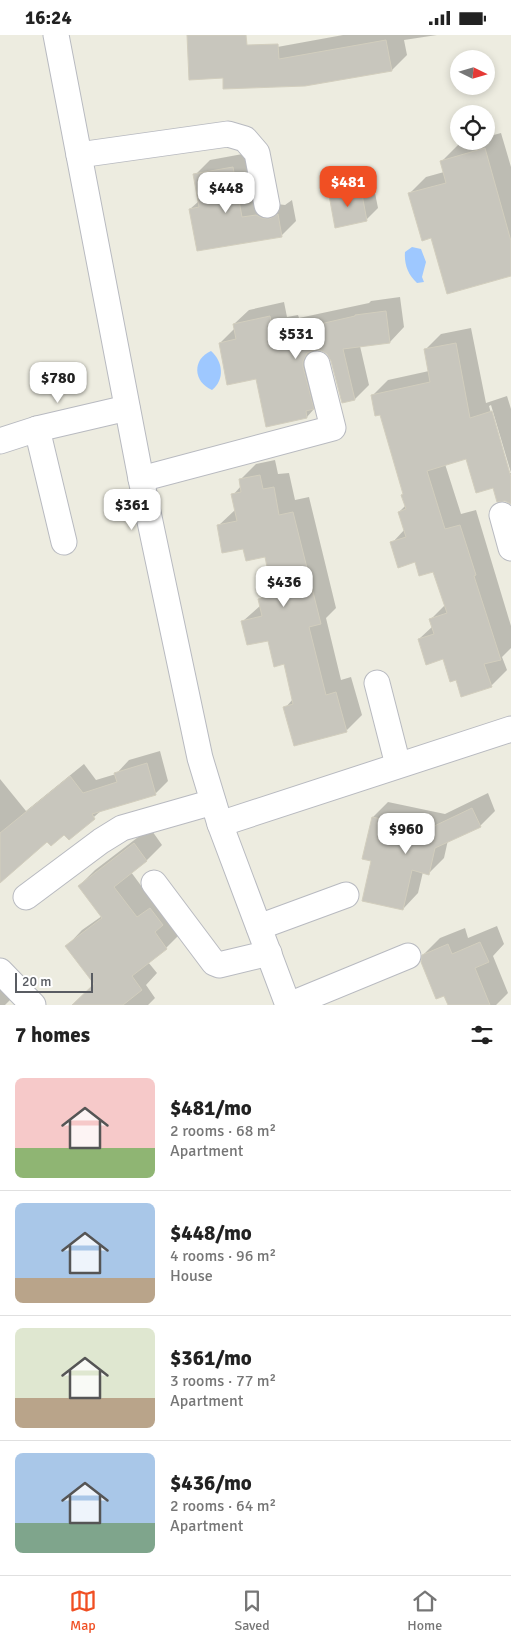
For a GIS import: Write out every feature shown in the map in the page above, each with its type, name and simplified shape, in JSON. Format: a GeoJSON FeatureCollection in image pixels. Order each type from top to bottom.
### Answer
{"type":"FeatureCollection","features":[{"type":"Feature","properties":{"kind":"street"},"geometry":{"type":"LineString","coordinates":[[56,35],[141,479],[200,758],[217,813],[259,927],[289,1005],[408,955]]}},
{"type":"Feature","properties":{"kind":"street"},"geometry":{"type":"LineString","coordinates":[[79,155],[228,134],[245,139],[257,153],[267,205]]}},
{"type":"Feature","properties":{"kind":"street"},"geometry":{"type":"LineString","coordinates":[[141,479],[333,429],[317,364]]}},
{"type":"Feature","properties":{"kind":"street"},"geometry":{"type":"LineString","coordinates":[[0,441],[37,429],[128,408]]}},
{"type":"Feature","properties":{"kind":"street"},"geometry":{"type":"LineString","coordinates":[[37,429],[64,542]]}},
{"type":"Feature","properties":{"kind":"street"},"geometry":{"type":"LineString","coordinates":[[502,515],[511,547]]}},
{"type":"Feature","properties":{"kind":"street"},"geometry":{"type":"LineString","coordinates":[[377,683],[398,765]]}},
{"type":"Feature","properties":{"kind":"street"},"geometry":{"type":"LineString","coordinates":[[26,897],[101,841],[122,828],[217,813],[398,765],[511,729]]}},
{"type":"Feature","properties":{"kind":"street"},"geometry":{"type":"LineString","coordinates":[[154,883],[214,963],[220,965],[269,953]]}},
{"type":"Feature","properties":{"kind":"street"},"geometry":{"type":"LineString","coordinates":[[259,927],[346,895]]}},
{"type":"Feature","properties":{"kind":"street"},"geometry":{"type":"LineString","coordinates":[[0,971],[32,1005]]}},
{"type":"Feature","properties":{"kind":"water"},"geometry":{"type":"Polygon","coordinates":[[[412,247],[421,249],[426,262],[422,277],[424,282],[417,283],[407,269],[405,252],[412,247]]]}},
{"type":"Feature","properties":{"kind":"water"},"geometry":{"type":"Polygon","coordinates":[[[211,351],[218,360],[221,371],[219,381],[212,390],[201,382],[197,371],[200,359],[211,351]]]}},
{"type":"Feature","properties":{"kind":"building"},"geometry":{"type":"Polygon","coordinates":[[[187,35],[246,35],[247,45],[278,44],[279,59],[386,40],[392,71],[305,86],[223,89],[223,78],[189,80],[187,35]]]}},
{"type":"Feature","properties":{"kind":"building"},"geometry":{"type":"Polygon","coordinates":[[[478,150],[486,150],[511,241],[511,276],[447,294],[431,238],[422,241],[408,193],[446,183],[440,161],[478,150]]]}},
{"type":"Feature","properties":{"kind":"building"},"geometry":{"type":"Polygon","coordinates":[[[233,167],[242,217],[256,215],[269,219],[278,214],[282,237],[197,251],[189,209],[199,207],[193,174],[233,167]]]}},
{"type":"Feature","properties":{"kind":"building"},"geometry":{"type":"Polygon","coordinates":[[[361,189],[367,221],[335,228],[329,195],[361,189]]]}},
{"type":"Feature","properties":{"kind":"building"},"geometry":{"type":"Polygon","coordinates":[[[386,311],[390,343],[343,349],[355,400],[342,403],[331,361],[327,354],[320,350],[307,353],[303,361],[314,409],[306,411],[307,418],[266,427],[256,379],[227,385],[219,343],[236,339],[233,324],[270,316],[273,331],[284,329],[285,332],[355,315],[386,311]]]}},
{"type":"Feature","properties":{"kind":"building"},"geometry":{"type":"Polygon","coordinates":[[[456,343],[470,418],[492,411],[511,477],[511,504],[505,501],[497,502],[493,488],[476,493],[466,459],[427,471],[445,529],[460,525],[501,660],[484,664],[492,687],[461,697],[456,680],[450,682],[443,659],[426,665],[418,639],[434,634],[429,619],[447,613],[433,572],[419,576],[415,562],[398,568],[390,542],[406,537],[398,512],[406,509],[380,415],[375,416],[371,395],[430,382],[424,349],[456,343]]]}},
{"type":"Feature","properties":{"kind":"building"},"geometry":{"type":"Polygon","coordinates":[[[260,475],[263,489],[274,487],[279,515],[293,512],[321,624],[309,627],[326,695],[336,692],[347,732],[294,746],[283,707],[293,704],[284,664],[274,667],[268,641],[247,645],[241,621],[262,616],[258,599],[273,596],[265,557],[246,561],[243,549],[222,553],[217,525],[237,521],[231,494],[241,492],[239,479],[260,475]]]}},
{"type":"Feature","properties":{"kind":"building"},"geometry":{"type":"Polygon","coordinates":[[[147,763],[156,795],[92,814],[95,819],[69,840],[64,835],[51,846],[47,842],[0,883],[0,833],[70,776],[83,793],[117,782],[114,773],[147,763]]]}},
{"type":"Feature","properties":{"kind":"building"},"geometry":{"type":"Polygon","coordinates":[[[472,808],[481,827],[435,848],[429,875],[412,870],[403,910],[362,901],[371,861],[362,859],[372,817],[428,829],[472,808]]]}},
{"type":"Feature","properties":{"kind":"building"},"geometry":{"type":"Polygon","coordinates":[[[134,843],[147,861],[114,887],[137,917],[150,908],[163,925],[155,932],[167,949],[132,976],[142,990],[123,1005],[72,1005],[94,984],[65,946],[102,918],[78,886],[134,843]]]}},
{"type":"Feature","properties":{"kind":"building"},"geometry":{"type":"Polygon","coordinates":[[[480,942],[489,962],[475,968],[490,1005],[448,1005],[444,996],[436,999],[421,962],[422,955],[448,944],[452,954],[480,942]]]}}]}
